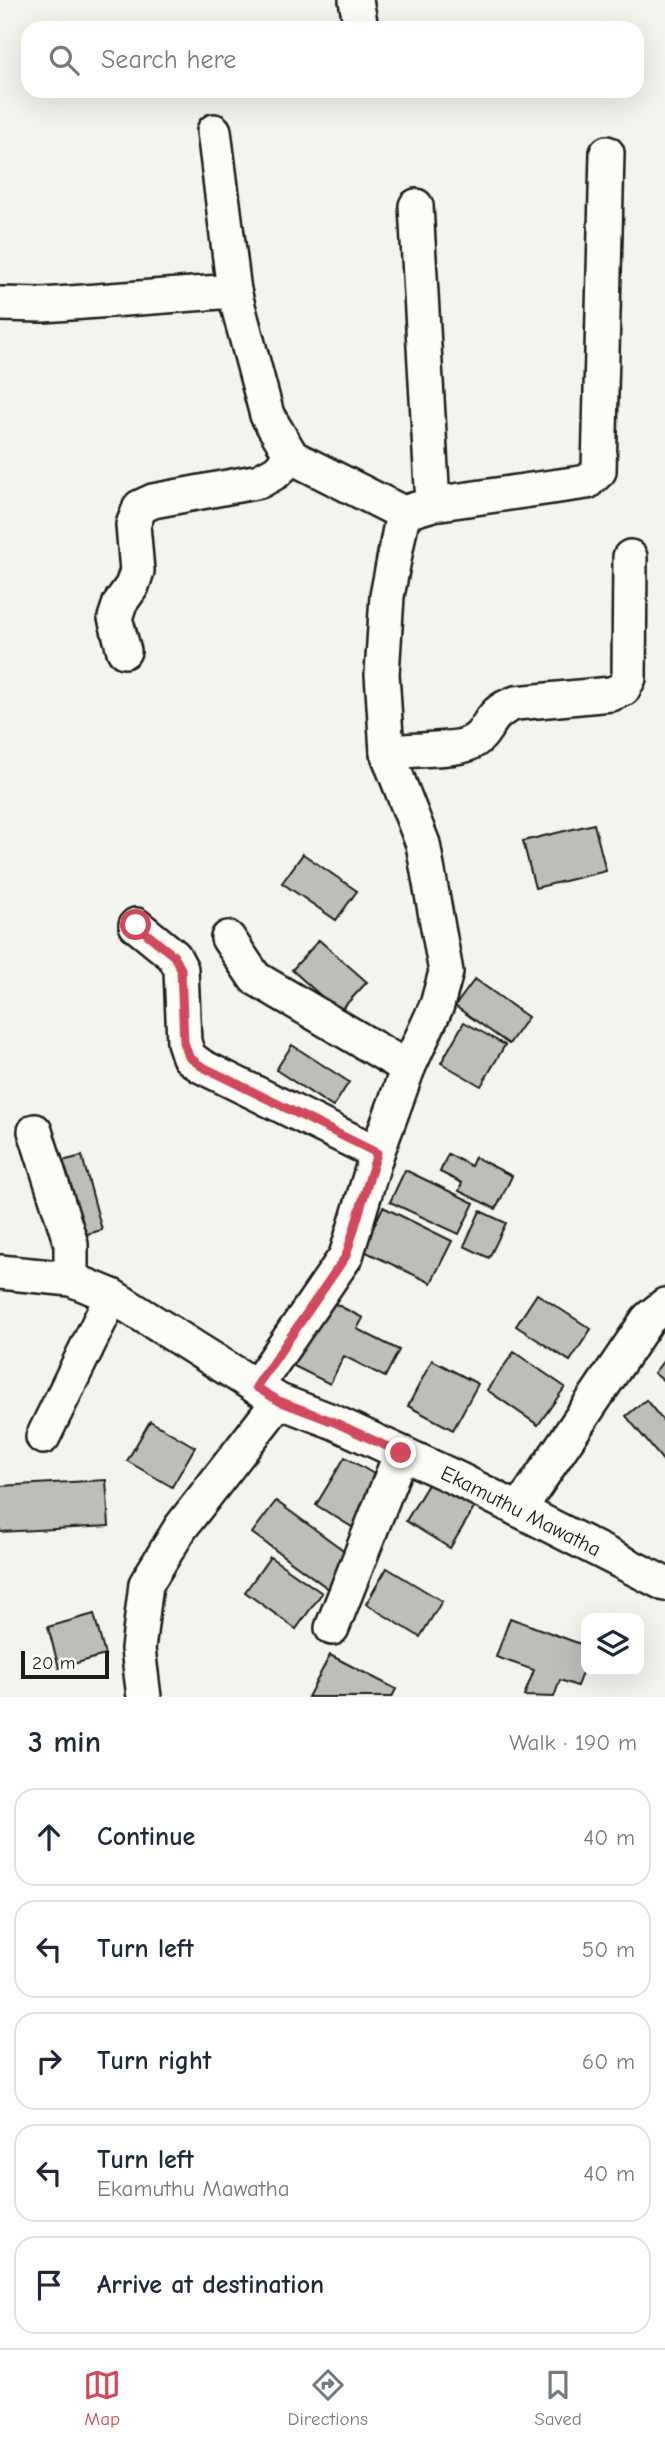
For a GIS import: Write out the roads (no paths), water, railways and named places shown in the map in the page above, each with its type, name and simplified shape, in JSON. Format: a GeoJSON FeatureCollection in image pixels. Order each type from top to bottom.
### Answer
{"type":"FeatureCollection","features":[{"type":"Feature","properties":{"kind":"street"},"geometry":{"type":"LineString","coordinates":[[356,0],[360,21]]}},
{"type":"Feature","properties":{"kind":"street"},"geometry":{"type":"LineString","coordinates":[[214,131],[234,291],[267,415],[292,457],[418,508],[587,482],[599,471],[607,153]]}},
{"type":"Feature","properties":{"kind":"street"},"geometry":{"type":"LineString","coordinates":[[144,1697],[138,1649],[146,1584],[267,1394],[346,1256],[377,1153],[408,1068],[437,1005],[446,972],[423,844],[387,751],[382,674],[387,596],[418,508],[416,206]]}},
{"type":"Feature","properties":{"kind":"street"},"geometry":{"type":"LineString","coordinates":[[0,304],[43,305],[234,291]]}},
{"type":"Feature","properties":{"kind":"street"},"geometry":{"type":"LineString","coordinates":[[124,651],[115,618],[137,572],[133,525],[140,508],[153,501],[260,481],[276,472],[292,457]]}},
{"type":"Feature","properties":{"kind":"street"},"geometry":{"type":"LineString","coordinates":[[387,751],[467,745],[482,735],[492,717],[503,707],[516,703],[611,694],[623,689],[629,678],[630,557]]}},
{"type":"Feature","properties":{"kind":"street"},"geometry":{"type":"LineString","coordinates":[[136,925],[174,956],[181,969],[184,1042],[189,1057],[201,1066],[377,1153]]}},
{"type":"Feature","properties":{"kind":"street"},"geometry":{"type":"LineString","coordinates":[[228,938],[255,978],[408,1068]]}},
{"type":"Feature","properties":{"kind":"street"},"geometry":{"type":"LineString","coordinates":[[35,1131],[71,1244],[71,1279]]}},
{"type":"Feature","properties":{"kind":"street","name":"Ekamuthu Mawatha"},"geometry":{"type":"LineString","coordinates":[[0,1272],[71,1279],[112,1296],[267,1394],[401,1453],[665,1584]]}},
{"type":"Feature","properties":{"kind":"street"},"geometry":{"type":"LineString","coordinates":[[43,1437],[112,1296]]}},
{"type":"Feature","properties":{"kind":"street"},"geometry":{"type":"LineString","coordinates":[[519,1510],[648,1319],[665,1305]]}},
{"type":"Feature","properties":{"kind":"street"},"geometry":{"type":"LineString","coordinates":[[331,1628],[401,1453]]}}]}
